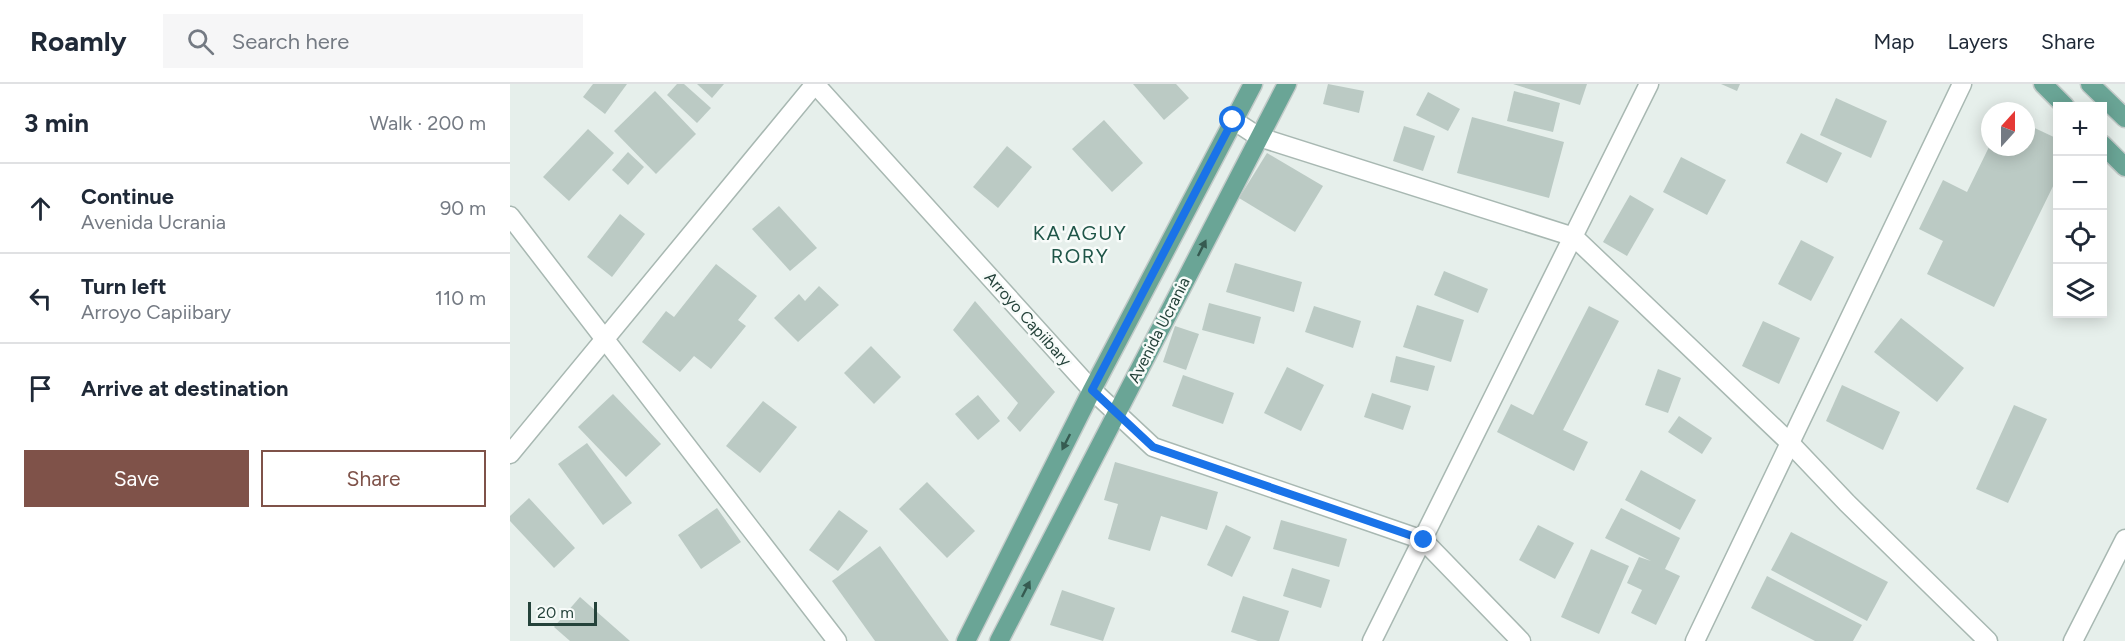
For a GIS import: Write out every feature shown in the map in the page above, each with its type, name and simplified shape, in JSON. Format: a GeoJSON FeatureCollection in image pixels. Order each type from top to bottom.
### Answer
{"type":"FeatureCollection","features":[{"type":"Feature","properties":{"kind":"main road","name":"Avenida Ucrania"},"geometry":{"type":"LineString","coordinates":[[966,641],[1092,390],[1252,84]]}},
{"type":"Feature","properties":{"kind":"main road","name":"Avenida Ucrania"},"geometry":{"type":"LineString","coordinates":[[999,641],[1287,84]]}},
{"type":"Feature","properties":{"kind":"main road"},"geometry":{"type":"LineString","coordinates":[[2043,84],[2061,102]]}},
{"type":"Feature","properties":{"kind":"main road"},"geometry":{"type":"LineString","coordinates":[[2090,84],[2125,118]]}},
{"type":"Feature","properties":{"kind":"main road"},"geometry":{"type":"LineString","coordinates":[[2107,148],[2125,167]]}},
{"type":"Feature","properties":{"kind":"street"},"geometry":{"type":"LineString","coordinates":[[510,454],[815,84]]}},
{"type":"Feature","properties":{"kind":"street","name":"Arroyo Capiibary"},"geometry":{"type":"LineString","coordinates":[[815,84],[1092,390],[1153,447],[1424,540],[1521,641]]}},
{"type":"Feature","properties":{"kind":"street"},"geometry":{"type":"LineString","coordinates":[[1371,641],[1424,540],[1649,84]]}},
{"type":"Feature","properties":{"kind":"street"},"geometry":{"type":"LineString","coordinates":[[1695,641],[1962,84]]}},
{"type":"Feature","properties":{"kind":"street"},"geometry":{"type":"LineString","coordinates":[[1233,120],[1259,137],[1574,237],[1790,442],[1847,503],[1989,641]]}},
{"type":"Feature","properties":{"kind":"street"},"geometry":{"type":"LineString","coordinates":[[510,216],[837,641]]}},
{"type":"Feature","properties":{"kind":"street"},"geometry":{"type":"LineString","coordinates":[[2073,641],[2125,539]]}},
{"type":"Feature","properties":{"kind":"building"},"geometry":{"type":"Polygon","coordinates":[[[593,84],[627,84],[605,114],[583,97],[593,84]]]}},
{"type":"Feature","properties":{"kind":"building"},"geometry":{"type":"Polygon","coordinates":[[[677,84],[684,84],[711,108],[697,123],[667,95],[677,84]]]}},
{"type":"Feature","properties":{"kind":"building"},"geometry":{"type":"Polygon","coordinates":[[[697,84],[724,84],[712,98],[697,84]]]}},
{"type":"Feature","properties":{"kind":"building"},"geometry":{"type":"Polygon","coordinates":[[[1133,84],[1176,84],[1189,98],[1164,120],[1133,84]]]}},
{"type":"Feature","properties":{"kind":"building"},"geometry":{"type":"Polygon","coordinates":[[[1328,84],[1364,91],[1359,113],[1323,104],[1328,84]]]}},
{"type":"Feature","properties":{"kind":"building"},"geometry":{"type":"Polygon","coordinates":[[[1513,84],[1587,84],[1580,105],[1513,84]]]}},
{"type":"Feature","properties":{"kind":"building"},"geometry":{"type":"Polygon","coordinates":[[[1721,84],[1740,84],[1737,91],[1721,84]]]}},
{"type":"Feature","properties":{"kind":"building"},"geometry":{"type":"Polygon","coordinates":[[[655,91],[696,134],[656,174],[614,131],[655,91]]]}},
{"type":"Feature","properties":{"kind":"building"},"geometry":{"type":"Polygon","coordinates":[[[1514,91],[1560,103],[1553,132],[1507,121],[1514,91]]]}},
{"type":"Feature","properties":{"kind":"building"},"geometry":{"type":"Polygon","coordinates":[[[1428,92],[1460,109],[1448,131],[1416,115],[1428,92]]]}},
{"type":"Feature","properties":{"kind":"building"},"geometry":{"type":"Polygon","coordinates":[[[1836,98],[1887,121],[1871,158],[1820,135],[1836,98]]]}},
{"type":"Feature","properties":{"kind":"building"},"geometry":{"type":"Polygon","coordinates":[[[1472,117],[1564,142],[1549,198],[1457,173],[1472,117]]]}},
{"type":"Feature","properties":{"kind":"building"},"geometry":{"type":"Polygon","coordinates":[[[1104,120],[1143,163],[1112,192],[1072,149],[1104,120]]]}},
{"type":"Feature","properties":{"kind":"building"},"geometry":{"type":"Polygon","coordinates":[[[1404,126],[1435,136],[1423,171],[1393,161],[1404,126]]]}},
{"type":"Feature","properties":{"kind":"building"},"geometry":{"type":"Polygon","coordinates":[[[2035,128],[2053,137],[2053,186],[1994,307],[1927,274],[1943,241],[1919,229],[1943,180],[1967,192],[1985,156],[2035,156],[2035,128]]]}},
{"type":"Feature","properties":{"kind":"building"},"geometry":{"type":"Polygon","coordinates":[[[588,129],[614,153],[569,201],[543,177],[588,129]]]}},
{"type":"Feature","properties":{"kind":"building"},"geometry":{"type":"Polygon","coordinates":[[[1801,133],[1842,153],[1827,183],[1786,163],[1801,133]]]}},
{"type":"Feature","properties":{"kind":"building"},"geometry":{"type":"Polygon","coordinates":[[[1007,146],[1032,167],[998,208],[973,187],[1007,146]]]}},
{"type":"Feature","properties":{"kind":"building"},"geometry":{"type":"Polygon","coordinates":[[[628,152],[644,167],[628,185],[612,170],[628,152]]]}},
{"type":"Feature","properties":{"kind":"building"},"geometry":{"type":"Polygon","coordinates":[[[1267,153],[1323,186],[1295,232],[1239,198],[1267,153]]]}},
{"type":"Feature","properties":{"kind":"building"},"geometry":{"type":"Polygon","coordinates":[[[1681,157],[1726,180],[1707,215],[1663,192],[1681,157]]]}},
{"type":"Feature","properties":{"kind":"building"},"geometry":{"type":"Polygon","coordinates":[[[1630,195],[1654,209],[1627,256],[1603,242],[1630,195]]]}},
{"type":"Feature","properties":{"kind":"building"},"geometry":{"type":"Polygon","coordinates":[[[779,206],[817,248],[790,271],[752,229],[779,206]]]}},
{"type":"Feature","properties":{"kind":"building"},"geometry":{"type":"Polygon","coordinates":[[[620,214],[645,234],[612,277],[587,257],[620,214]]]}},
{"type":"Feature","properties":{"kind":"building"},"geometry":{"type":"Polygon","coordinates":[[[1801,240],[1834,257],[1811,301],[1778,284],[1801,240]]]}},
{"type":"Feature","properties":{"kind":"building"},"geometry":{"type":"Polygon","coordinates":[[[1235,263],[1302,282],[1294,312],[1226,292],[1235,263]]]}},
{"type":"Feature","properties":{"kind":"building"},"geometry":{"type":"Polygon","coordinates":[[[716,264],[757,296],[738,320],[746,326],[711,369],[694,356],[680,372],[642,342],[666,311],[674,317],[716,264]]]}},
{"type":"Feature","properties":{"kind":"building"},"geometry":{"type":"Polygon","coordinates":[[[1444,271],[1488,289],[1478,313],[1434,295],[1444,271]]]}},
{"type":"Feature","properties":{"kind":"building"},"geometry":{"type":"Polygon","coordinates":[[[819,286],[839,305],[798,342],[774,318],[799,294],[805,301],[819,286]]]}},
{"type":"Feature","properties":{"kind":"building"},"geometry":{"type":"Polygon","coordinates":[[[975,301],[1055,392],[1020,432],[1007,418],[1018,403],[953,330],[975,301]]]}},
{"type":"Feature","properties":{"kind":"building"},"geometry":{"type":"Polygon","coordinates":[[[1209,303],[1261,317],[1254,344],[1202,330],[1209,303]]]}},
{"type":"Feature","properties":{"kind":"building"},"geometry":{"type":"Polygon","coordinates":[[[1417,305],[1464,320],[1451,362],[1403,347],[1417,305]]]}},
{"type":"Feature","properties":{"kind":"building"},"geometry":{"type":"Polygon","coordinates":[[[1314,306],[1361,321],[1353,348],[1305,332],[1314,306]]]}},
{"type":"Feature","properties":{"kind":"building"},"geometry":{"type":"Polygon","coordinates":[[[1589,306],[1619,321],[1563,430],[1588,442],[1574,471],[1497,432],[1511,404],[1533,415],[1589,306]]]}},
{"type":"Feature","properties":{"kind":"building"},"geometry":{"type":"Polygon","coordinates":[[[1901,318],[1964,368],[1937,402],[1874,352],[1901,318]]]}},
{"type":"Feature","properties":{"kind":"building"},"geometry":{"type":"Polygon","coordinates":[[[1763,321],[1800,338],[1779,384],[1742,366],[1763,321]]]}},
{"type":"Feature","properties":{"kind":"building"},"geometry":{"type":"Polygon","coordinates":[[[1175,326],[1199,334],[1186,370],[1163,362],[1175,326]]]}},
{"type":"Feature","properties":{"kind":"building"},"geometry":{"type":"Polygon","coordinates":[[[871,346],[901,377],[874,404],[844,373],[871,346]]]}},
{"type":"Feature","properties":{"kind":"building"},"geometry":{"type":"Polygon","coordinates":[[[1396,356],[1435,366],[1428,391],[1390,382],[1396,356]]]}},
{"type":"Feature","properties":{"kind":"building"},"geometry":{"type":"Polygon","coordinates":[[[1287,367],[1324,385],[1301,431],[1264,413],[1287,367]]]}},
{"type":"Feature","properties":{"kind":"building"},"geometry":{"type":"Polygon","coordinates":[[[1658,369],[1681,378],[1668,413],[1645,405],[1658,369]]]}},
{"type":"Feature","properties":{"kind":"building"},"geometry":{"type":"Polygon","coordinates":[[[1183,375],[1234,393],[1223,424],[1172,406],[1183,375]]]}},
{"type":"Feature","properties":{"kind":"building"},"geometry":{"type":"Polygon","coordinates":[[[1842,385],[1900,412],[1883,450],[1826,421],[1842,385]]]}},
{"type":"Feature","properties":{"kind":"building"},"geometry":{"type":"Polygon","coordinates":[[[1372,393],[1411,406],[1403,430],[1364,417],[1372,393]]]}},
{"type":"Feature","properties":{"kind":"building"},"geometry":{"type":"Polygon","coordinates":[[[613,394],[661,444],[626,477],[578,427],[613,394]]]}},
{"type":"Feature","properties":{"kind":"building"},"geometry":{"type":"Polygon","coordinates":[[[978,395],[1000,421],[978,440],[955,414],[978,395]]]}},
{"type":"Feature","properties":{"kind":"building"},"geometry":{"type":"Polygon","coordinates":[[[763,401],[797,427],[760,473],[726,446],[763,401]]]}},
{"type":"Feature","properties":{"kind":"building"},"geometry":{"type":"Polygon","coordinates":[[[2014,405],[2047,419],[2008,503],[1976,489],[2014,405]]]}},
{"type":"Feature","properties":{"kind":"building"},"geometry":{"type":"Polygon","coordinates":[[[1679,416],[1712,438],[1702,454],[1668,432],[1679,416]]]}},
{"type":"Feature","properties":{"kind":"building"},"geometry":{"type":"Polygon","coordinates":[[[587,443],[632,503],[603,525],[558,464],[587,443]]]}},
{"type":"Feature","properties":{"kind":"building"},"geometry":{"type":"Polygon","coordinates":[[[1115,462],[1218,492],[1207,530],[1161,516],[1150,551],[1108,539],[1118,504],[1104,500],[1115,462]]]}},
{"type":"Feature","properties":{"kind":"building"},"geometry":{"type":"Polygon","coordinates":[[[1641,470],[1696,500],[1680,530],[1625,500],[1641,470]]]}},
{"type":"Feature","properties":{"kind":"building"},"geometry":{"type":"Polygon","coordinates":[[[927,482],[975,531],[947,558],[899,509],[927,482]]]}},
{"type":"Feature","properties":{"kind":"building"},"geometry":{"type":"Polygon","coordinates":[[[529,498],[575,548],[554,568],[510,521],[510,516],[529,498]]]}},
{"type":"Feature","properties":{"kind":"building"},"geometry":{"type":"Polygon","coordinates":[[[717,508],[741,542],[701,569],[678,535],[717,508]]]}},
{"type":"Feature","properties":{"kind":"building"},"geometry":{"type":"Polygon","coordinates":[[[1621,508],[1680,538],[1665,569],[1680,576],[1656,625],[1631,613],[1642,590],[1627,583],[1639,557],[1651,561],[1605,538],[1621,508]]]}},
{"type":"Feature","properties":{"kind":"building"},"geometry":{"type":"Polygon","coordinates":[[[839,510],[868,531],[838,571],[809,550],[839,510]]]}},
{"type":"Feature","properties":{"kind":"building"},"geometry":{"type":"Polygon","coordinates":[[[1281,520],[1347,539],[1339,567],[1273,549],[1281,520]]]}},
{"type":"Feature","properties":{"kind":"building"},"geometry":{"type":"Polygon","coordinates":[[[1226,525],[1251,537],[1232,577],[1207,565],[1226,525]]]}},
{"type":"Feature","properties":{"kind":"building"},"geometry":{"type":"Polygon","coordinates":[[[1538,525],[1574,543],[1555,579],[1519,560],[1538,525]]]}},
{"type":"Feature","properties":{"kind":"building"},"geometry":{"type":"Polygon","coordinates":[[[1791,532],[1888,582],[1867,621],[1771,570],[1791,532]]]}},
{"type":"Feature","properties":{"kind":"building"},"geometry":{"type":"Polygon","coordinates":[[[880,546],[949,641],[875,641],[832,581],[880,546]]]}},
{"type":"Feature","properties":{"kind":"building"},"geometry":{"type":"Polygon","coordinates":[[[1591,549],[1629,566],[1599,634],[1561,617],[1591,549]]]}},
{"type":"Feature","properties":{"kind":"building"},"geometry":{"type":"Polygon","coordinates":[[[1292,568],[1330,580],[1321,608],[1283,596],[1292,568]]]}},
{"type":"Feature","properties":{"kind":"building"},"geometry":{"type":"Polygon","coordinates":[[[1767,576],[1862,625],[1853,641],[1815,641],[1751,608],[1767,576]]]}},
{"type":"Feature","properties":{"kind":"building"},"geometry":{"type":"Polygon","coordinates":[[[1062,590],[1115,608],[1103,641],[1050,625],[1062,590]]]}},
{"type":"Feature","properties":{"kind":"building"},"geometry":{"type":"Polygon","coordinates":[[[1243,596],[1289,611],[1279,641],[1258,641],[1231,632],[1243,596]]]}},
{"type":"Feature","properties":{"kind":"building"},"geometry":{"type":"Polygon","coordinates":[[[580,597],[630,641],[570,641],[554,627],[580,597]]]}},
{"type":"Feature","properties":{"kind":"district","name":"KA'AGUY RORY"},"geometry":{"type":"Point","coordinates":[1080,244]}},
{"type":"Feature","properties":{"kind":"route"},"geometry":{"type":"LineString","coordinates":[[1233,120],[1092,390],[1153,447],[1424,540]]}}]}
